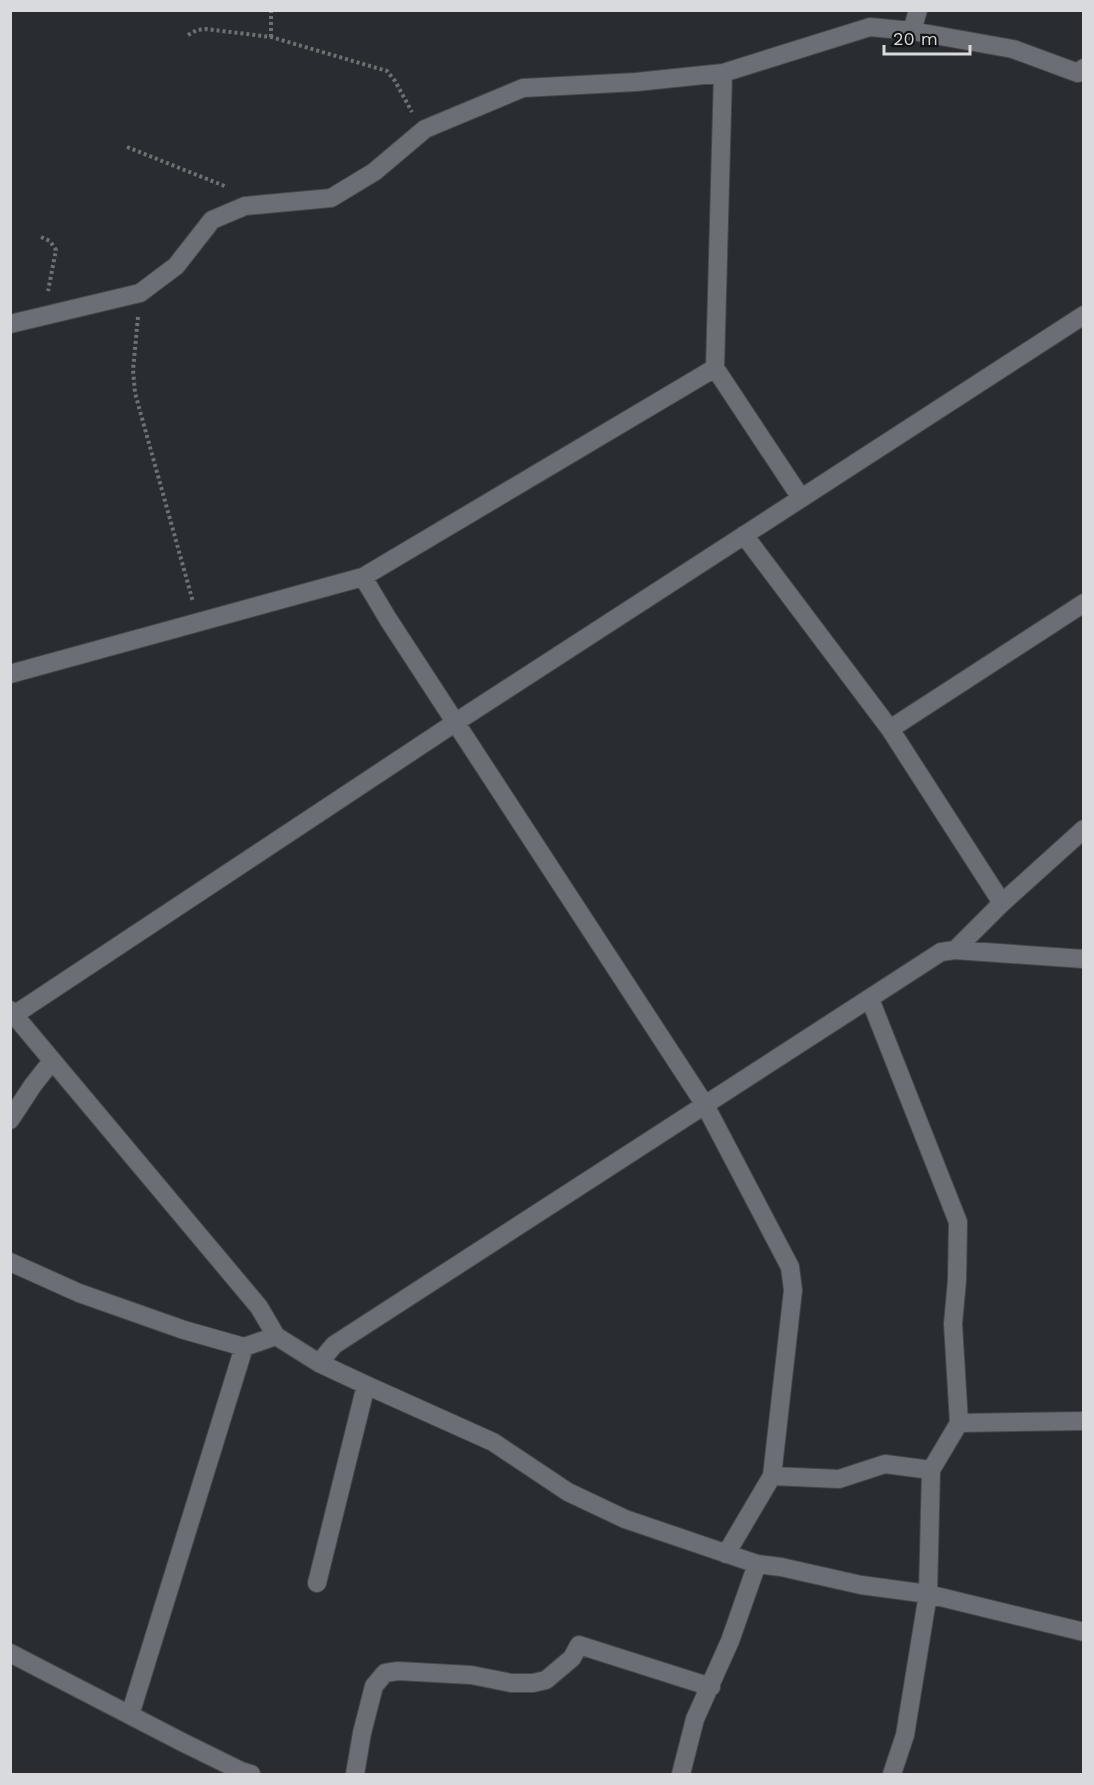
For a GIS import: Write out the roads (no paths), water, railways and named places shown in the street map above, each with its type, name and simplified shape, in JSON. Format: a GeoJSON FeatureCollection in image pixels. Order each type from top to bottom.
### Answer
{"type":"FeatureCollection","features":[{"type":"Feature","properties":{"kind":"street"},"geometry":{"type":"LineString","coordinates":[[912,31],[918,10]]}},
{"type":"Feature","properties":{"kind":"street"},"geometry":{"type":"LineString","coordinates":[[10,324],[140,293],[176,266],[212,220],[245,206],[332,198],[374,172],[423,131],[524,88],[636,82],[723,72],[870,27],[912,31],[1013,49],[1082,73]]}},
{"type":"Feature","properties":{"kind":"street"},"geometry":{"type":"LineString","coordinates":[[723,72],[715,368],[801,498]]}},
{"type":"Feature","properties":{"kind":"street"},"geometry":{"type":"LineString","coordinates":[[1083,315],[12,1012],[259,1307],[276,1336],[320,1363],[493,1442],[568,1492],[625,1519],[757,1564],[782,1567],[861,1585],[928,1594],[1083,1632]]}},
{"type":"Feature","properties":{"kind":"street"},"geometry":{"type":"LineString","coordinates":[[10,674],[363,576],[715,368]]}},
{"type":"Feature","properties":{"kind":"street"},"geometry":{"type":"LineString","coordinates":[[744,535],[890,729],[1002,903]]}},
{"type":"Feature","properties":{"kind":"street"},"geometry":{"type":"LineString","coordinates":[[363,576],[388,619],[705,1105],[790,1267],[793,1290],[772,1476],[726,1554]]}},
{"type":"Feature","properties":{"kind":"street"},"geometry":{"type":"LineString","coordinates":[[890,729],[1083,603]]}},
{"type":"Feature","properties":{"kind":"street"},"geometry":{"type":"LineString","coordinates":[[955,950],[1002,903],[1083,829]]}},
{"type":"Feature","properties":{"kind":"street"},"geometry":{"type":"LineString","coordinates":[[320,1363],[334,1345],[941,952],[955,950],[1083,959]]}},
{"type":"Feature","properties":{"kind":"street"},"geometry":{"type":"LineString","coordinates":[[870,999],[958,1222],[957,1280],[953,1324],[959,1423],[931,1470],[928,1594],[905,1734],[892,1774]]}},
{"type":"Feature","properties":{"kind":"street"},"geometry":{"type":"LineString","coordinates":[[10,1120],[52,1061]]}},
{"type":"Feature","properties":{"kind":"street"},"geometry":{"type":"LineString","coordinates":[[10,1262],[79,1293],[184,1330],[244,1347],[276,1336]]}},
{"type":"Feature","properties":{"kind":"street"},"geometry":{"type":"LineString","coordinates":[[130,1715],[244,1347]]}},
{"type":"Feature","properties":{"kind":"street"},"geometry":{"type":"LineString","coordinates":[[317,1583],[366,1385]]}},
{"type":"Feature","properties":{"kind":"street"},"geometry":{"type":"LineString","coordinates":[[959,1423],[1083,1421]]}},
{"type":"Feature","properties":{"kind":"street"},"geometry":{"type":"LineString","coordinates":[[772,1476],[839,1479],[885,1464],[931,1470]]}},
{"type":"Feature","properties":{"kind":"street"},"geometry":{"type":"LineString","coordinates":[[681,1774],[695,1719],[730,1641],[757,1564]]}},
{"type":"Feature","properties":{"kind":"street"},"geometry":{"type":"LineString","coordinates":[[355,1774],[362,1733],[374,1686],[385,1674],[398,1671],[471,1675],[511,1683],[533,1683],[546,1680],[572,1658],[579,1645],[711,1687]]}},
{"type":"Feature","properties":{"kind":"street"},"geometry":{"type":"LineString","coordinates":[[10,1653],[221,1761],[251,1774]]}}]}
